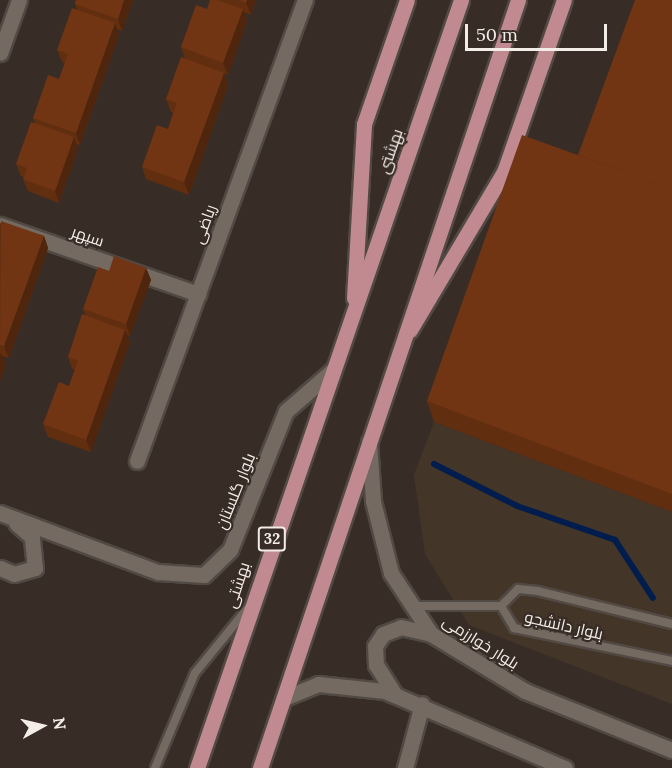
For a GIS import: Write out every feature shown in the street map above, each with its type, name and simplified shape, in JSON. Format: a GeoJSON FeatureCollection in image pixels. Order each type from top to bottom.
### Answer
{"type":"FeatureCollection","features":[{"type":"Feature","properties":{"kind":"main road"},"geometry":{"type":"LineString","coordinates":[[353,313],[364,124],[407,0]]}},
{"type":"Feature","properties":{"kind":"main road","name":"بهشتى"},"geometry":{"type":"LineString","coordinates":[[353,313],[461,0]]}},
{"type":"Feature","properties":{"kind":"main road"},"geometry":{"type":"LineString","coordinates":[[260,768],[430,249],[518,0]]}},
{"type":"Feature","properties":{"kind":"main road"},"geometry":{"type":"LineString","coordinates":[[399,348],[504,172],[564,0]]}},
{"type":"Feature","properties":{"kind":"main road","name":"بهشتی"},"geometry":{"type":"LineString","coordinates":[[197,768],[248,608],[353,313]]}},
{"type":"Feature","properties":{"kind":"street"},"geometry":{"type":"LineString","coordinates":[[0,53],[19,0]]}},
{"type":"Feature","properties":{"kind":"street","name":"ریاضی"},"geometry":{"type":"LineString","coordinates":[[137,461],[305,0]]}},
{"type":"Feature","properties":{"kind":"street","name":"سپهر"},"geometry":{"type":"LineString","coordinates":[[0,225],[198,294]]}},
{"type":"Feature","properties":{"kind":"street","name":"بلوار گلستان"},"geometry":{"type":"LineString","coordinates":[[4,514],[158,572],[204,575],[230,550],[286,411],[333,370]]}},
{"type":"Feature","properties":{"kind":"street","name":"بلوار خوارزمی"},"geometry":{"type":"LineString","coordinates":[[369,437],[379,528],[392,573],[410,606],[431,634],[525,691],[672,750]]}},
{"type":"Feature","properties":{"kind":"street","name":"بلوار گلستان"},"geometry":{"type":"LineString","coordinates":[[0,568],[14,574],[35,568],[38,553],[32,537],[4,514]]}},
{"type":"Feature","properties":{"kind":"street"},"geometry":{"type":"LineString","coordinates":[[395,695],[376,665],[375,646],[383,634],[401,627],[431,634]]}},
{"type":"Feature","properties":{"kind":"street"},"geometry":{"type":"LineString","coordinates":[[284,698],[318,684],[357,685],[422,704],[547,764],[565,768]]}},
{"type":"Feature","properties":{"kind":"street"},"geometry":{"type":"LineString","coordinates":[[405,768],[422,704]]}},
{"type":"Feature","properties":{"kind":"lane","name":"بلوار دانشجو"},"geometry":{"type":"LineString","coordinates":[[672,624],[518,588],[501,606],[514,628],[672,662]]}},
{"type":"Feature","properties":{"kind":"lane"},"geometry":{"type":"LineString","coordinates":[[410,606],[501,606]]}},
{"type":"Feature","properties":{"kind":"lane"},"geometry":{"type":"LineString","coordinates":[[155,768],[195,673],[248,608]]}},
{"type":"Feature","properties":{"kind":"shaded area"},"geometry":{"type":"Polygon","coordinates":[[[434,422],[672,512],[672,704],[469,625],[425,554],[414,475],[434,422]]]}},
{"type":"Feature","properties":{"kind":"building"},"geometry":{"type":"Polygon","coordinates":[[[76,0],[124,0],[118,19],[75,4],[76,0]]]}},
{"type":"Feature","properties":{"kind":"building"},"geometry":{"type":"Polygon","coordinates":[[[210,0],[217,0],[243,9],[223,63],[181,47],[196,5],[207,9],[210,0]]]}},
{"type":"Feature","properties":{"kind":"building"},"geometry":{"type":"Polygon","coordinates":[[[635,0],[672,0],[672,189],[578,155],[635,0]]]}},
{"type":"Feature","properties":{"kind":"building"},"geometry":{"type":"Polygon","coordinates":[[[72,8],[115,23],[76,133],[33,118],[48,75],[59,79],[68,54],[57,50],[72,8]]]}},
{"type":"Feature","properties":{"kind":"building"},"geometry":{"type":"Polygon","coordinates":[[[181,57],[224,73],[184,182],[142,167],[157,125],[168,129],[177,103],[166,99],[181,57]]]}},
{"type":"Feature","properties":{"kind":"building"},"geometry":{"type":"Polygon","coordinates":[[[31,122],[74,137],[55,191],[23,179],[27,168],[16,164],[31,122]]]}},
{"type":"Feature","properties":{"kind":"building"},"geometry":{"type":"Polygon","coordinates":[[[522,135],[672,189],[672,494],[427,401],[522,135]]]}},
{"type":"Feature","properties":{"kind":"building"},"geometry":{"type":"Polygon","coordinates":[[[1,221],[44,236],[4,346],[0,345],[1,221]]]}},
{"type":"Feature","properties":{"kind":"building"},"geometry":{"type":"Polygon","coordinates":[[[114,256],[146,268],[126,324],[83,309],[98,267],[109,271],[114,256]]]}},
{"type":"Feature","properties":{"kind":"building"},"geometry":{"type":"Polygon","coordinates":[[[82,314],[125,330],[86,440],[43,424],[59,382],[69,386],[78,361],[68,357],[82,314]]]}},
{"type":"Feature","properties":{"kind":"waterway"},"geometry":{"type":"LineString","coordinates":[[434,464],[517,506],[615,540],[653,598]]}}]}
